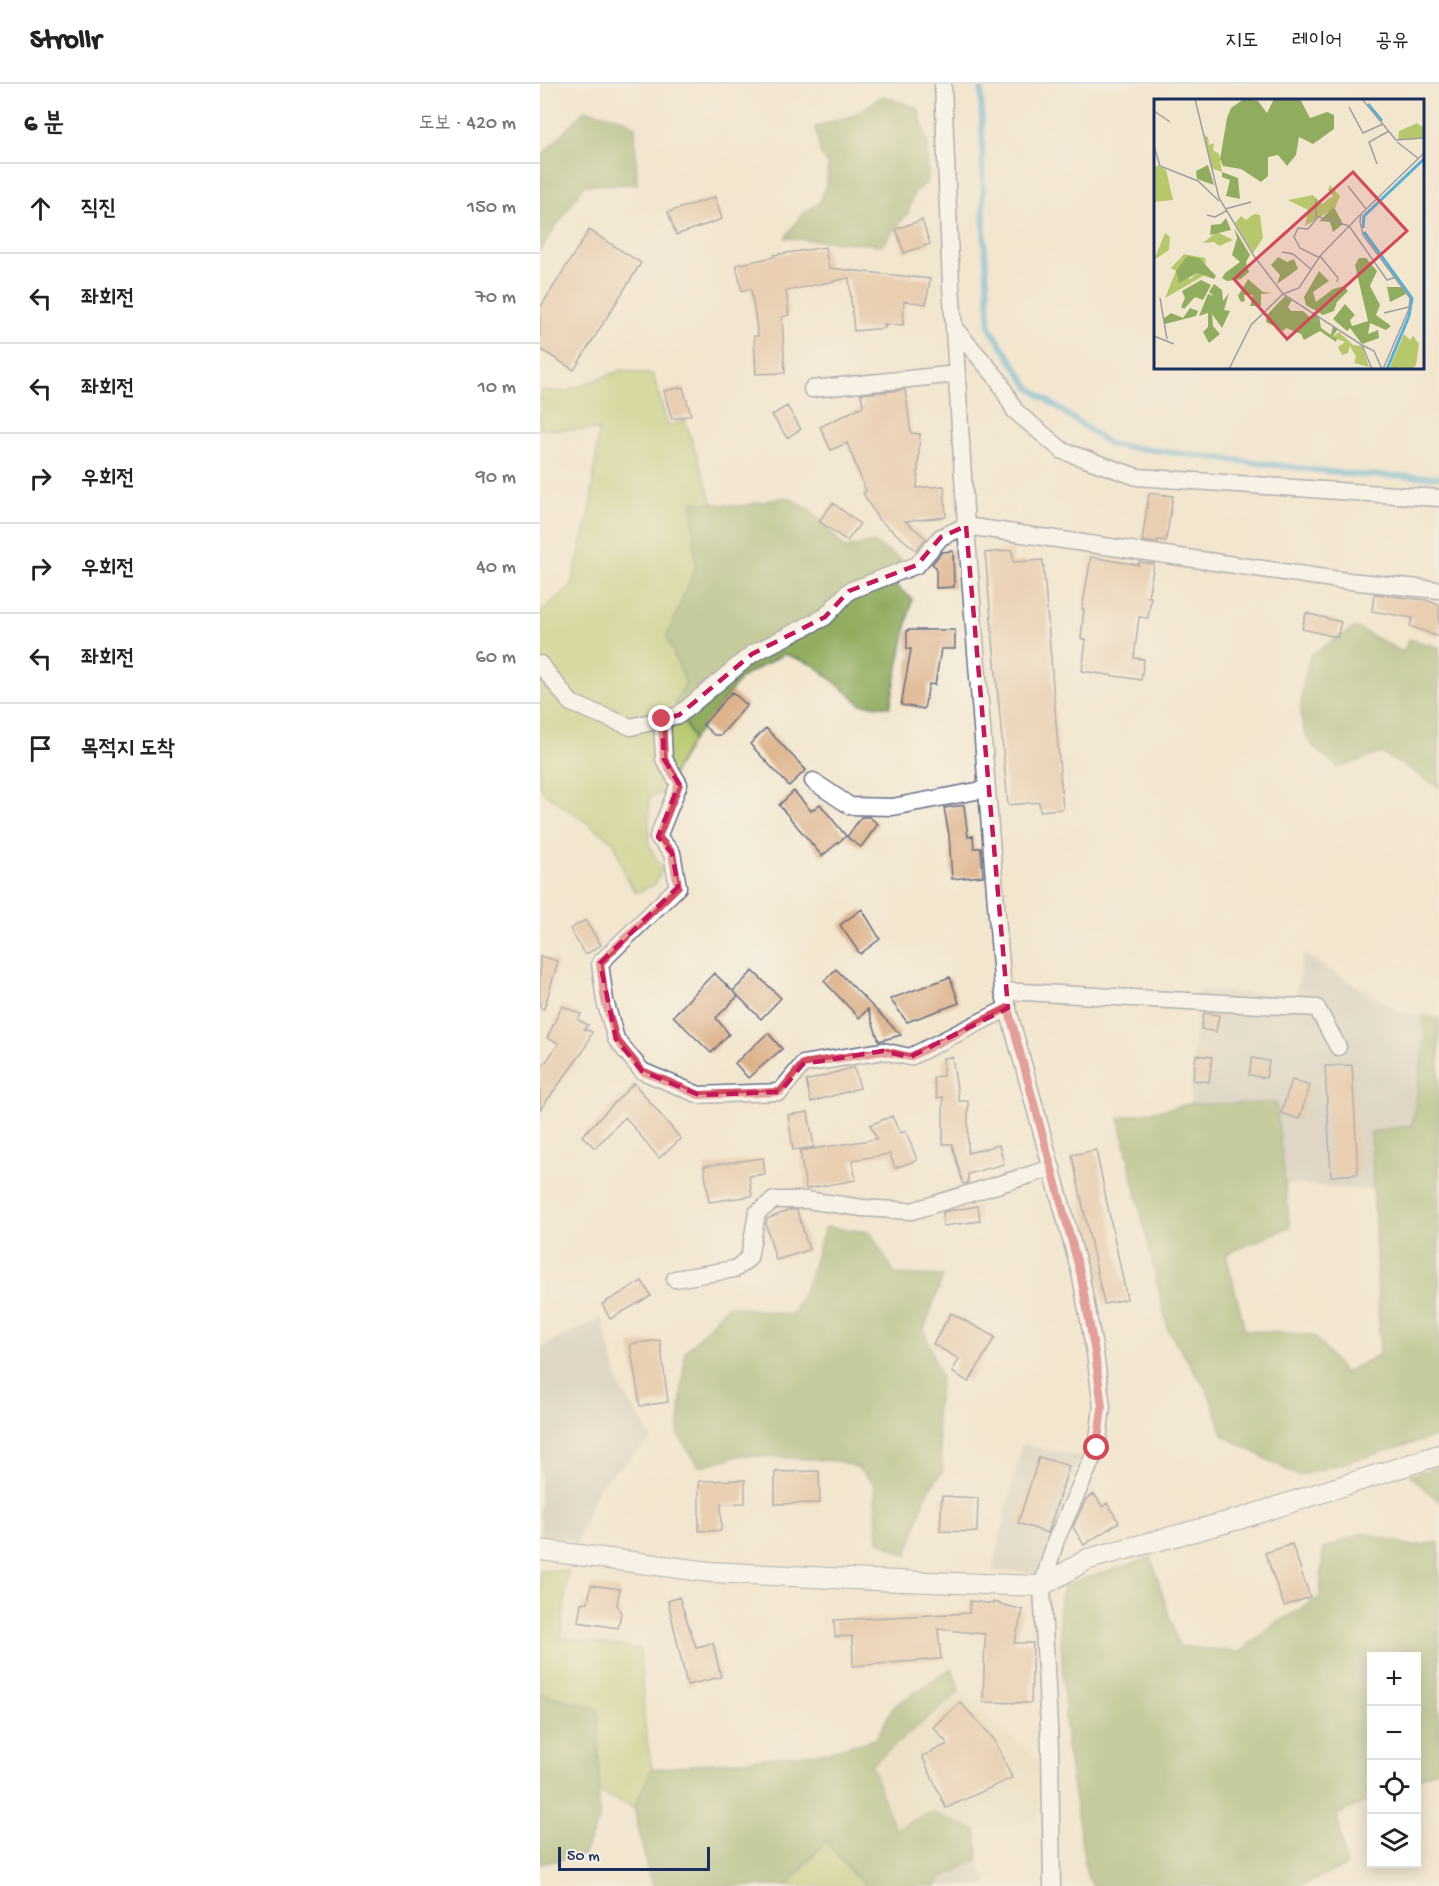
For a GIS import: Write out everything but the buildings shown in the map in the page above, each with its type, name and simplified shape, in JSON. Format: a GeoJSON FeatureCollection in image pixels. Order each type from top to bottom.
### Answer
{"type":"FeatureCollection","features":[{"type":"Feature","properties":{"kind":"street"},"geometry":{"type":"LineString","coordinates":[[943,84],[951,286],[966,526],[1003,991],[1080,1272],[1102,1407],[1097,1448],[1056,1540],[1042,1586],[1050,1749],[1052,1886]]}},
{"type":"Feature","properties":{"kind":"street"},"geometry":{"type":"LineString","coordinates":[[954,328],[998,379],[1015,411],[1063,451],[1074,455],[1137,477],[1439,498]]}},
{"type":"Feature","properties":{"kind":"street"},"geometry":{"type":"LineString","coordinates":[[812,389],[957,374]]}},
{"type":"Feature","properties":{"kind":"street"},"geometry":{"type":"LineString","coordinates":[[540,664],[571,703],[631,727],[679,715],[752,654],[825,617],[849,591],[917,566],[941,537],[966,526],[1339,580],[1439,590]]}},
{"type":"Feature","properties":{"kind":"street"},"geometry":{"type":"LineString","coordinates":[[662,719],[664,759],[679,784],[658,837],[672,853],[678,886],[600,963],[605,1001],[616,1039],[642,1071],[699,1095],[780,1092],[803,1064],[883,1051],[910,1057],[1008,1008]]}},
{"type":"Feature","properties":{"kind":"street"},"geometry":{"type":"LineString","coordinates":[[813,781],[850,806],[892,807],[987,789]]}},
{"type":"Feature","properties":{"kind":"street"},"geometry":{"type":"LineString","coordinates":[[1003,991],[1317,1008],[1338,1047]]}},
{"type":"Feature","properties":{"kind":"street"},"geometry":{"type":"LineString","coordinates":[[675,1279],[735,1269],[749,1258],[757,1213],[774,1200],[806,1200],[863,1208],[912,1211],[1052,1168]]}},
{"type":"Feature","properties":{"kind":"street"},"geometry":{"type":"LineString","coordinates":[[540,1550],[710,1572],[1042,1586],[1088,1559],[1239,1519],[1439,1455]]}},
{"type":"Feature","properties":{"kind":"highlighted area"},"geometry":{"type":"Polygon","coordinates":[[[966,526],[1008,1008],[910,1057],[883,1051],[803,1064],[780,1092],[699,1095],[642,1071],[616,1039],[600,963],[678,887],[672,853],[658,837],[679,784],[664,759],[662,719],[679,715],[752,654],[825,617],[849,591],[917,565],[941,537],[966,526]]]}},
{"type":"Feature","properties":{"kind":"shaded area"},"geometry":{"type":"Polygon","coordinates":[[[1303,954],[1401,1012],[1423,1016],[1425,1038],[1412,1125],[1371,1132],[1375,1190],[1285,1184],[1275,1103],[1190,1104],[1198,990],[1296,995],[1303,954]]]}},
{"type":"Feature","properties":{"kind":"shaded area"},"geometry":{"type":"Polygon","coordinates":[[[602,1318],[619,1384],[652,1439],[598,1487],[576,1544],[561,1537],[540,1535],[540,1347],[602,1318]]]}},
{"type":"Feature","properties":{"kind":"shaded area"},"geometry":{"type":"Polygon","coordinates":[[[1022,1444],[1080,1456],[1040,1573],[992,1571],[1022,1444]]]}},
{"type":"Feature","properties":{"kind":"shaded area"},"geometry":{"type":"Polygon","coordinates":[[[960,1691],[1045,1768],[1038,1821],[977,1831],[932,1812],[895,1830],[871,1764],[960,1691]]]}},
{"type":"Feature","properties":{"kind":"shaded area"},"geometry":{"type":"Polygon","coordinates":[[[978,1859],[988,1886],[936,1886],[942,1878],[978,1859]]]}},
{"type":"Feature","properties":{"kind":"green space"},"geometry":{"type":"Polygon","coordinates":[[[882,96],[918,108],[928,145],[928,182],[914,192],[908,213],[882,245],[785,238],[801,215],[819,203],[827,182],[828,164],[821,154],[815,127],[854,115],[882,96]]]}},
{"type":"Feature","properties":{"kind":"green space"},"geometry":{"type":"Polygon","coordinates":[[[585,110],[621,118],[635,126],[637,184],[584,185],[540,250],[540,157],[585,110]]]}},
{"type":"Feature","properties":{"kind":"green space"},"geometry":{"type":"Polygon","coordinates":[[[622,370],[653,375],[668,426],[685,420],[713,504],[692,503],[696,566],[667,637],[686,683],[675,703],[693,739],[662,793],[649,797],[649,844],[662,870],[655,884],[636,893],[626,878],[614,842],[542,791],[540,786],[540,612],[571,586],[590,511],[599,430],[540,429],[540,390],[564,392],[622,370]]]}},
{"type":"Feature","properties":{"kind":"green space"},"geometry":{"type":"Polygon","coordinates":[[[788,497],[812,511],[845,548],[873,542],[905,562],[896,586],[912,599],[890,707],[861,704],[814,665],[784,654],[742,677],[693,739],[675,703],[686,683],[667,637],[696,566],[692,502],[740,506],[788,497]]]}},
{"type":"Feature","properties":{"kind":"green space"},"geometry":{"type":"Polygon","coordinates":[[[1355,627],[1403,652],[1409,639],[1439,647],[1439,787],[1381,753],[1338,768],[1310,742],[1302,722],[1301,700],[1310,655],[1355,627]]]}},
{"type":"Feature","properties":{"kind":"green space"},"geometry":{"type":"Polygon","coordinates":[[[1423,1016],[1439,1019],[1439,1436],[1298,1476],[1224,1436],[1208,1392],[1168,1330],[1119,1118],[1190,1104],[1276,1103],[1290,1227],[1226,1254],[1245,1330],[1313,1335],[1344,1373],[1380,1354],[1371,1132],[1412,1125],[1425,1038],[1423,1016]]]}},
{"type":"Feature","properties":{"kind":"green space"},"geometry":{"type":"Polygon","coordinates":[[[825,1227],[870,1232],[895,1274],[943,1276],[924,1330],[941,1377],[936,1415],[943,1470],[925,1497],[907,1556],[878,1540],[874,1484],[857,1467],[837,1461],[742,1455],[700,1467],[678,1435],[685,1352],[728,1305],[791,1315],[807,1285],[825,1227]]]}},
{"type":"Feature","properties":{"kind":"green space"},"geometry":{"type":"Polygon","coordinates":[[[1439,1466],[1439,1501],[1410,1475],[1439,1466]]]}},
{"type":"Feature","properties":{"kind":"green space"},"geometry":{"type":"Polygon","coordinates":[[[1364,1532],[1412,1546],[1439,1542],[1439,1769],[1421,1777],[1421,1652],[1367,1652],[1367,1801],[1337,1815],[1346,1866],[1300,1886],[1093,1886],[1087,1876],[1067,1751],[1059,1609],[1063,1585],[1151,1558],[1179,1646],[1240,1652],[1273,1625],[1320,1597],[1323,1549],[1364,1532]]]}},
{"type":"Feature","properties":{"kind":"green space"},"geometry":{"type":"Polygon","coordinates":[[[540,1570],[568,1571],[561,1638],[640,1649],[645,1727],[652,1769],[634,1808],[599,1792],[598,1709],[540,1693],[540,1570]]]}},
{"type":"Feature","properties":{"kind":"green space"},"geometry":{"type":"Polygon","coordinates":[[[952,1668],[960,1691],[871,1765],[895,1829],[932,1812],[977,1831],[978,1859],[942,1878],[936,1886],[868,1886],[854,1875],[826,1841],[787,1886],[654,1886],[649,1877],[634,1808],[652,1769],[827,1752],[876,1739],[893,1707],[952,1668]]]}},
{"type":"Feature","properties":{"kind":"green space"},"geometry":{"type":"Polygon","coordinates":[[[540,1693],[598,1709],[599,1820],[583,1855],[540,1864],[540,1693]]]}},
{"type":"Feature","properties":{"kind":"green space"},"geometry":{"type":"Polygon","coordinates":[[[826,1841],[854,1875],[868,1886],[787,1886],[826,1841]]]}},
{"type":"Feature","properties":{"kind":"waterway"},"geometry":{"type":"LineString","coordinates":[[981,84],[984,231],[990,328],[1030,388],[1111,445],[1357,475],[1439,477]]}},
{"type":"Feature","properties":{"kind":"route"},"geometry":{"type":"LineString","coordinates":[[662,719],[664,759],[679,784],[658,837],[672,853],[678,886],[600,963],[605,1001],[616,1039],[642,1071],[699,1095],[780,1092],[803,1064],[883,1051],[910,1057],[1008,1008],[1080,1272],[1102,1407],[1097,1448]]}}]}
